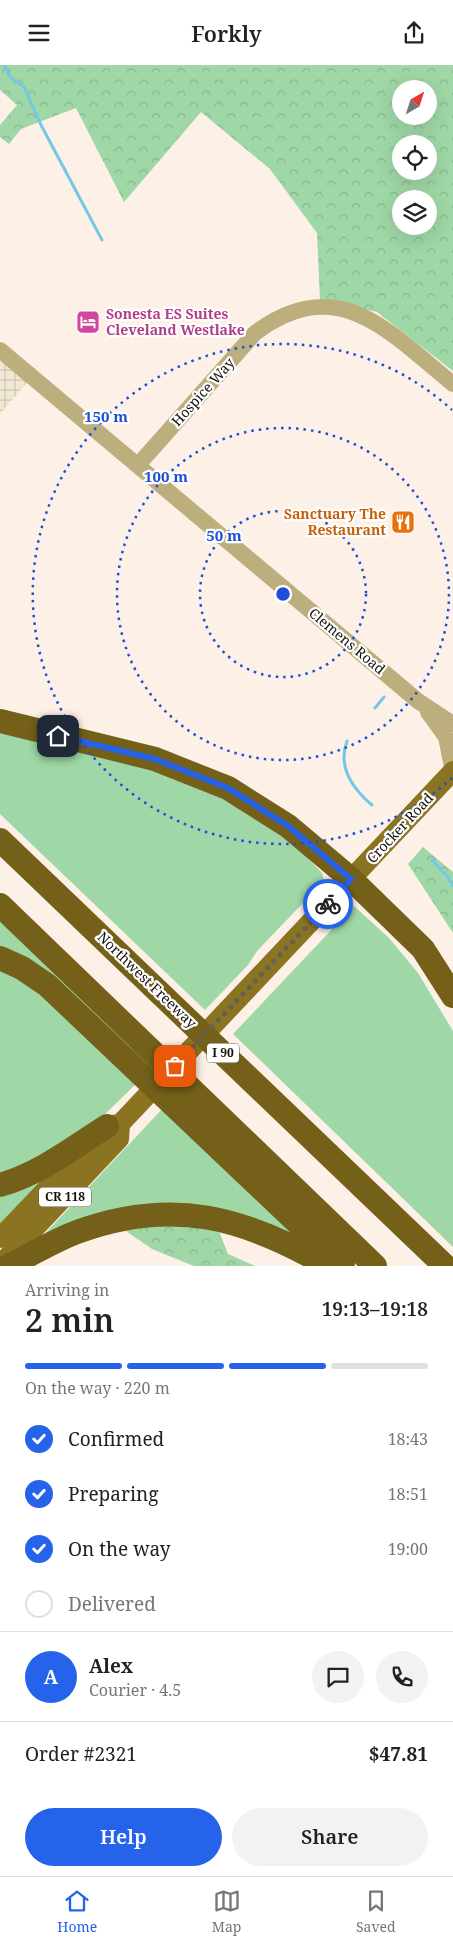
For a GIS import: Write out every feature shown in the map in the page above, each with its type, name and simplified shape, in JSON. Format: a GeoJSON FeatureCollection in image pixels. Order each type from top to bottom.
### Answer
{"type":"FeatureCollection","features":[{"type":"Feature","properties":{"kind":"highway"},"geometry":{"type":"LineString","coordinates":[[0,721],[155,759],[228,788],[288,826],[351,879],[423,949],[453,996]]}},
{"type":"Feature","properties":{"kind":"highway","name":"Northwest Freeway"},"geometry":{"type":"LineString","coordinates":[[0,840],[445,1266]]}},
{"type":"Feature","properties":{"kind":"highway"},"geometry":{"type":"LineString","coordinates":[[0,905],[375,1266]]}},
{"type":"Feature","properties":{"kind":"highway"},"geometry":{"type":"LineString","coordinates":[[0,958],[22,968],[47,985],[343,1266]]}},
{"type":"Feature","properties":{"kind":"highway"},"geometry":{"type":"LineString","coordinates":[[0,1185],[15,1181],[42,1167],[118,1122]]}},
{"type":"Feature","properties":{"kind":"highway"},"geometry":{"type":"LineString","coordinates":[[8,1266],[77,1232],[128,1219],[159,1215],[196,1215],[231,1221],[264,1232],[297,1247],[328,1266]]}},
{"type":"Feature","properties":{"kind":"main road","name":"Crocker Road"},"geometry":{"type":"LineString","coordinates":[[0,1238],[118,1122],[249,988],[453,772]]}},
{"type":"Feature","properties":{"kind":"main road","name":"Crocker Road"},"geometry":{"type":"LineString","coordinates":[[0,1265],[120,1139],[118,1122]]}},
{"type":"Feature","properties":{"kind":"street","name":"Hospice Way"},"geometry":{"type":"LineString","coordinates":[[138,465],[255,333],[275,318],[300,309],[324,307],[346,309],[364,315],[381,325],[453,384]]}},
{"type":"Feature","properties":{"kind":"street","name":"Clemens Road"},"geometry":{"type":"LineString","coordinates":[[0,350],[418,701],[453,724]]}},
{"type":"Feature","properties":{"kind":"street","name":"Clemens Road"},"geometry":{"type":"LineString","coordinates":[[418,701],[446,737],[453,772]]}},
{"type":"Feature","properties":{"kind":"shaded area"},"geometry":{"type":"Polygon","coordinates":[[[0,342],[36,372],[0,414],[0,342]]]}},
{"type":"Feature","properties":{"kind":"green space"},"geometry":{"type":"Polygon","coordinates":[[[0,65],[453,65],[453,371],[377,312],[320,300],[317,233],[270,169],[201,112],[124,202],[76,108],[21,129],[9,144],[0,137],[0,125],[17,105],[0,90],[0,65]]]}},
{"type":"Feature","properties":{"kind":"green space"},"geometry":{"type":"Polygon","coordinates":[[[0,726],[126,757],[247,807],[299,849],[322,873],[324,881],[257,951],[248,965],[205,1010],[0,814],[0,726]]]}},
{"type":"Feature","properties":{"kind":"green space"},"geometry":{"type":"Polygon","coordinates":[[[423,847],[453,872],[453,933],[408,864],[423,847]]]}},
{"type":"Feature","properties":{"kind":"green space"},"geometry":{"type":"Polygon","coordinates":[[[354,906],[389,938],[418,973],[453,1031],[453,1247],[233,1034],[354,906]]]}},
{"type":"Feature","properties":{"kind":"green space"},"geometry":{"type":"Polygon","coordinates":[[[0,919],[151,1065],[148,1068],[0,948],[0,919]]]}},
{"type":"Feature","properties":{"kind":"green space"},"geometry":{"type":"Polygon","coordinates":[[[0,965],[16,971],[139,1081],[97,1122],[53,1154],[0,1176],[0,965]]]}},
{"type":"Feature","properties":{"kind":"green space"},"geometry":{"type":"Polygon","coordinates":[[[166,1105],[313,1244],[212,1207],[39,1240],[166,1105]]]}},
{"type":"Feature","properties":{"kind":"green space"},"geometry":{"type":"Polygon","coordinates":[[[44,1181],[0,1228],[0,1189],[44,1181]]]}},
{"type":"Feature","properties":{"kind":"green space"},"geometry":{"type":"Polygon","coordinates":[[[151,1220],[219,1231],[228,1254],[255,1266],[194,1266],[152,1249],[126,1231],[151,1220]]]}},
{"type":"Feature","properties":{"kind":"waterway"},"geometry":{"type":"LineString","coordinates":[[4,65],[11,78],[24,87],[40,123],[102,240]]}},
{"type":"Feature","properties":{"kind":"waterway"},"geometry":{"type":"LineString","coordinates":[[375,708],[384,697]]}},
{"type":"Feature","properties":{"kind":"waterway"},"geometry":{"type":"LineString","coordinates":[[347,741],[344,760],[349,777],[353,785],[372,805]]}},
{"type":"Feature","properties":{"kind":"waterway"},"geometry":{"type":"LineString","coordinates":[[432,860],[447,876],[453,886]]}},
{"type":"Feature","properties":{"kind":"way so far"},"geometry":{"type":"LineString","coordinates":[[175,1066],[328,904]]}},
{"type":"Feature","properties":{"kind":"place","name":"Sonesta ES Suites Cleveland Westlake"},"geometry":{"type":"Point","coordinates":[88,322]}},
{"type":"Feature","properties":{"kind":"place","name":"Sanctuary The Restaurant"},"geometry":{"type":"Point","coordinates":[403,522]}},
{"type":"Feature","properties":{"kind":"route"},"geometry":{"type":"LineString","coordinates":[[58,736],[155,759],[228,788],[288,826],[351,879],[328,904]]}}]}
